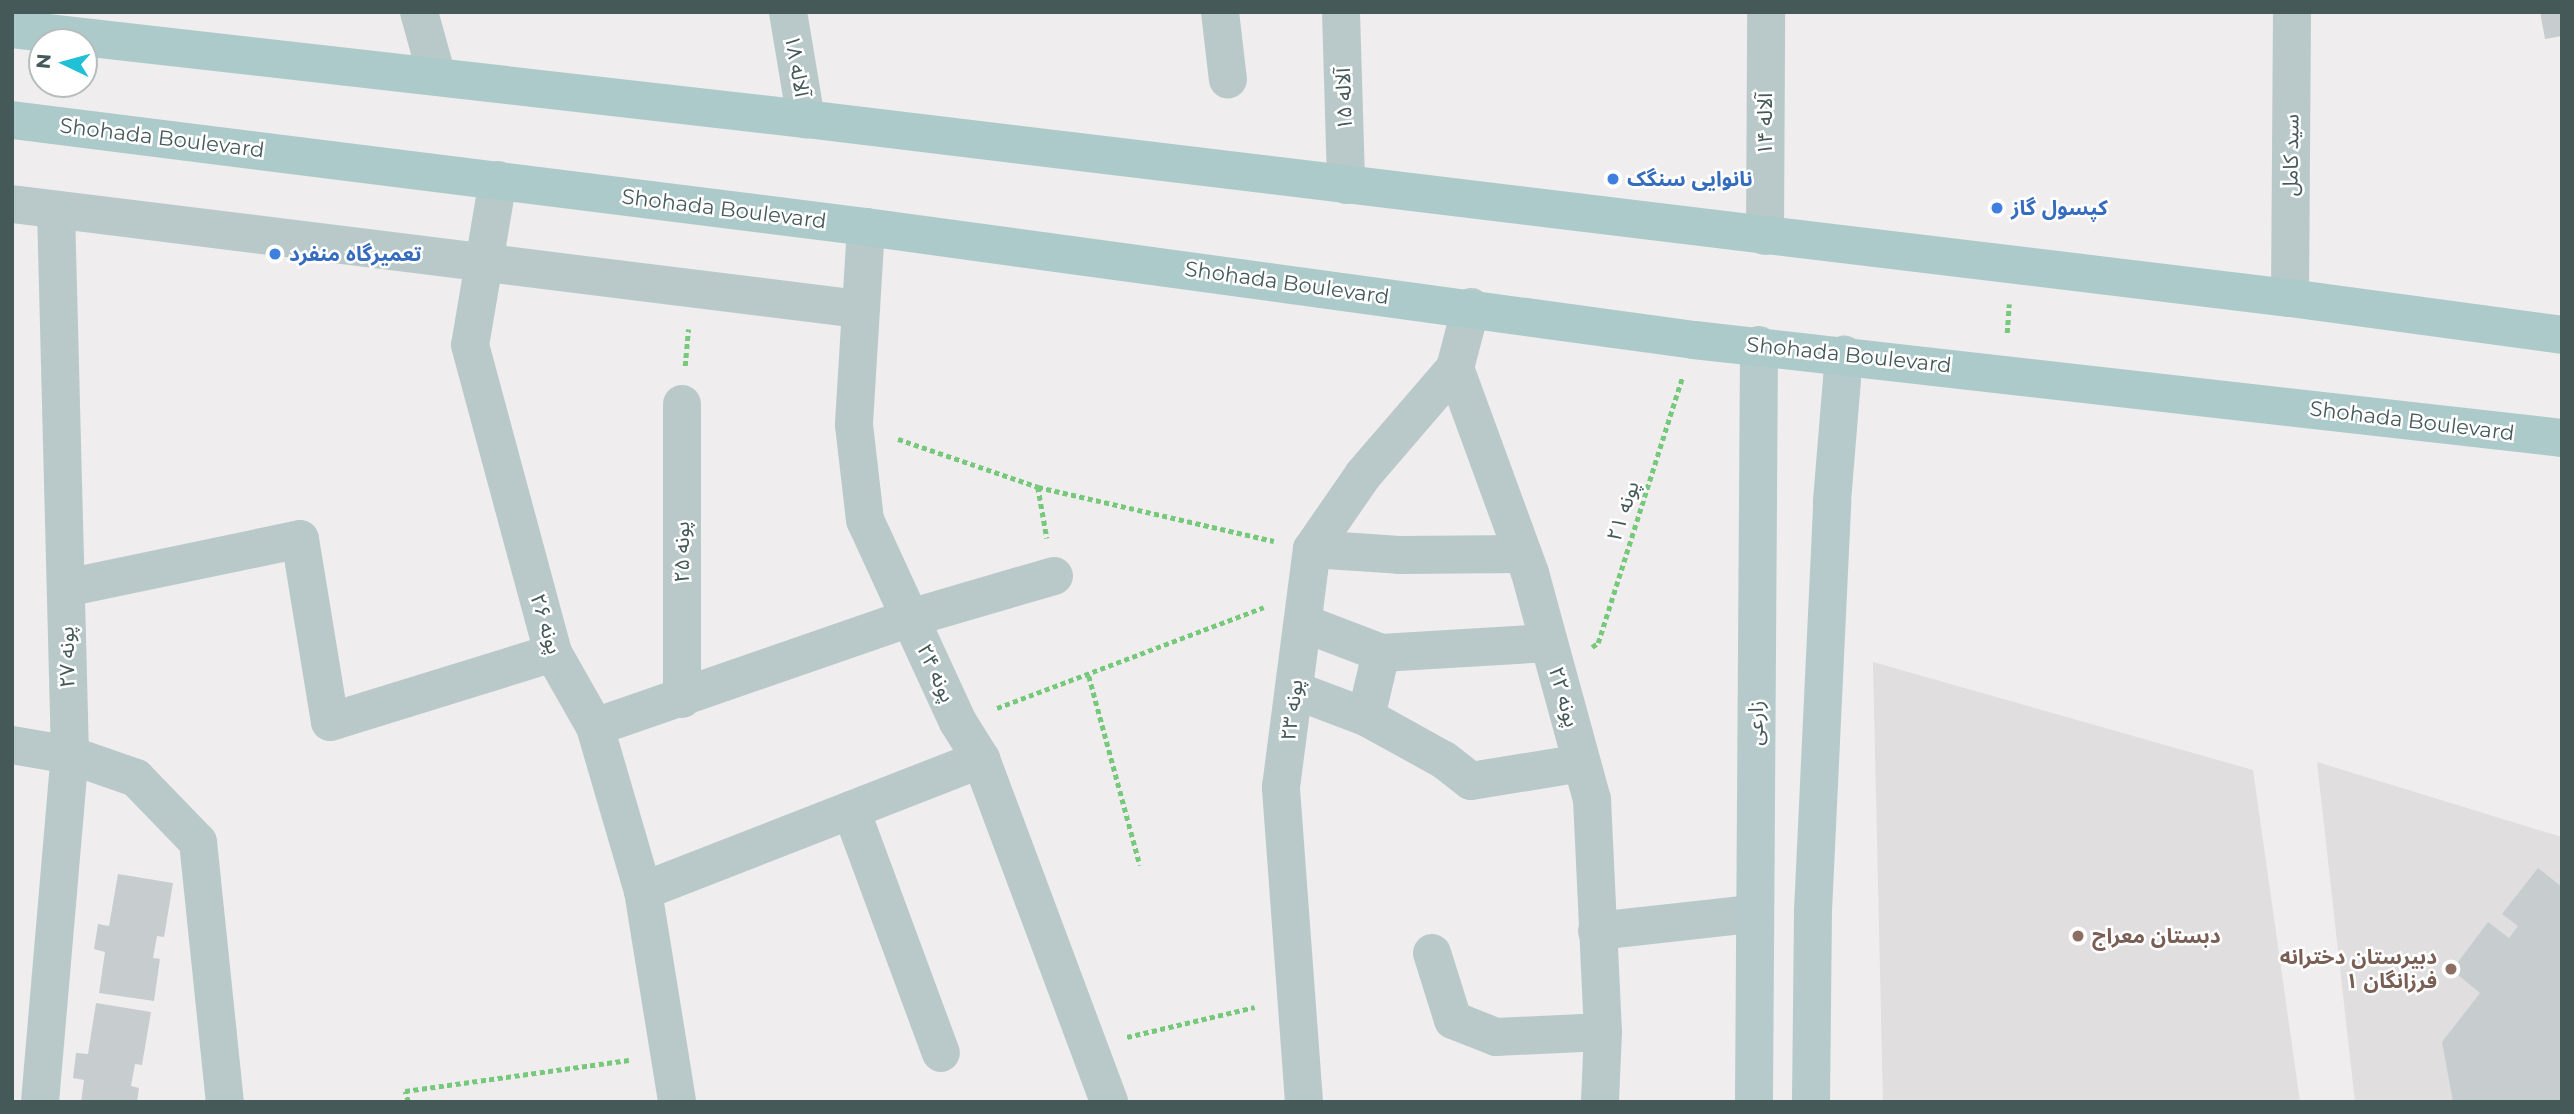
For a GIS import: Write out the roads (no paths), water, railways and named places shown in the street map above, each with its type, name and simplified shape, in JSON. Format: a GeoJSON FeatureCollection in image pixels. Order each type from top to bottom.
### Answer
{"type":"FeatureCollection","features":[{"type":"Feature","properties":{"kind":"main road"},"geometry":{"type":"LineString","coordinates":[[12,29],[806,119],[2290,298],[2562,335]]}},
{"type":"Feature","properties":{"kind":"main road","name":"Shohada Boulevard"},"geometry":{"type":"LineString","coordinates":[[12,120],[866,227],[1471,307],[1694,340],[1844,354],[2562,438]]}},
{"type":"Feature","properties":{"kind":"main road","name":"زارعی"},"geometry":{"type":"LineString","coordinates":[[1754,1102],[1752,914],[1761,500],[1759,345]]}},
{"type":"Feature","properties":{"kind":"main road"},"geometry":{"type":"LineString","coordinates":[[1811,1102],[1814,897],[1832,501],[1844,354]]}},
{"type":"Feature","properties":{"kind":"street"},"geometry":{"type":"LineString","coordinates":[[419,12],[437,76]]}},
{"type":"Feature","properties":{"kind":"street","name":"آلاله ۱۸"},"geometry":{"type":"LineString","coordinates":[[788,12],[806,119]]}},
{"type":"Feature","properties":{"kind":"street"},"geometry":{"type":"LineString","coordinates":[[1220,12],[1228,80]]}},
{"type":"Feature","properties":{"kind":"street","name":"آلاله ۱۵"},"geometry":{"type":"LineString","coordinates":[[1341,12],[1346,186]]}},
{"type":"Feature","properties":{"kind":"street","name":"آلاله ۱۴"},"geometry":{"type":"LineString","coordinates":[[1765,236],[1766,12]]}},
{"type":"Feature","properties":{"kind":"street","name":"سید کامل"},"geometry":{"type":"LineString","coordinates":[[2290,298],[2292,12]]}},
{"type":"Feature","properties":{"kind":"street","name":"پونه ۲۶"},"geometry":{"type":"LineString","coordinates":[[498,180],[470,345],[553,653],[595,727],[643,891],[677,1102]]}},
{"type":"Feature","properties":{"kind":"street"},"geometry":{"type":"LineString","coordinates":[[12,204],[482,266],[858,309]]}},
{"type":"Feature","properties":{"kind":"street","name":"پونه ۲۷"},"geometry":{"type":"LineString","coordinates":[[40,1102],[70,755],[57,211]]}},
{"type":"Feature","properties":{"kind":"street","name":"پونه ۲۴"},"geometry":{"type":"LineString","coordinates":[[866,227],[858,309],[854,425],[865,520],[958,722],[981,759],[1090,1045],[1109,1102]]}},
{"type":"Feature","properties":{"kind":"street"},"geometry":{"type":"LineString","coordinates":[[1455,368],[1471,307]]}},
{"type":"Feature","properties":{"kind":"street","name":"پونه ۲۳"},"geometry":{"type":"LineString","coordinates":[[1304,1102],[1293,998],[1282,787],[1312,549],[1363,475],[1455,368]]}},
{"type":"Feature","properties":{"kind":"street","name":"پونه ۲۲"},"geometry":{"type":"LineString","coordinates":[[1455,368],[1523,554],[1592,799],[1603,1032],[1600,1102]]}},
{"type":"Feature","properties":{"kind":"street","name":"پونه ۲۵"},"geometry":{"type":"LineString","coordinates":[[682,404],[682,699]]}},
{"type":"Feature","properties":{"kind":"street"},"geometry":{"type":"LineString","coordinates":[[66,588],[300,539],[330,722],[553,653]]}},
{"type":"Feature","properties":{"kind":"street"},"geometry":{"type":"LineString","coordinates":[[1312,549],[1399,555],[1523,554]]}},
{"type":"Feature","properties":{"kind":"street"},"geometry":{"type":"LineString","coordinates":[[595,727],[910,618],[1054,576]]}},
{"type":"Feature","properties":{"kind":"street"},"geometry":{"type":"LineString","coordinates":[[1305,607],[1381,653],[1553,658]]}},
{"type":"Feature","properties":{"kind":"street"},"geometry":{"type":"LineString","coordinates":[[1366,717],[1381,653]]}},
{"type":"Feature","properties":{"kind":"street"},"geometry":{"type":"LineString","coordinates":[[1294,690],[1366,717],[1444,760],[1471,781],[1582,763]]}},
{"type":"Feature","properties":{"kind":"street"},"geometry":{"type":"LineString","coordinates":[[12,745],[70,755],[136,778],[198,842],[226,1102]]}},
{"type":"Feature","properties":{"kind":"street"},"geometry":{"type":"LineString","coordinates":[[643,891],[981,759]]}},
{"type":"Feature","properties":{"kind":"street"},"geometry":{"type":"LineString","coordinates":[[851,810],[941,1053]]}},
{"type":"Feature","properties":{"kind":"street"},"geometry":{"type":"LineString","coordinates":[[1597,931],[1752,914]]}},
{"type":"Feature","properties":{"kind":"street"},"geometry":{"type":"LineString","coordinates":[[1432,953],[1453,1020],[1496,1037],[1603,1032]]}},
{"type":"Feature","properties":{"kind":"place","name":"نانوایی سنگک"},"geometry":{"type":"Point","coordinates":[1613,179]}},
{"type":"Feature","properties":{"kind":"place","name":"کپسول گاز"},"geometry":{"type":"Point","coordinates":[1997,208]}},
{"type":"Feature","properties":{"kind":"place","name":"تعمیرگاه منفرد"},"geometry":{"type":"Point","coordinates":[275,254]}},
{"type":"Feature","properties":{"kind":"place","name":"دبستان معراج"},"geometry":{"type":"Point","coordinates":[2078,936]}},
{"type":"Feature","properties":{"kind":"place","name":"دبیرستان دخترانه فرزانگان ۱"},"geometry":{"type":"Point","coordinates":[2451,969]}}]}
